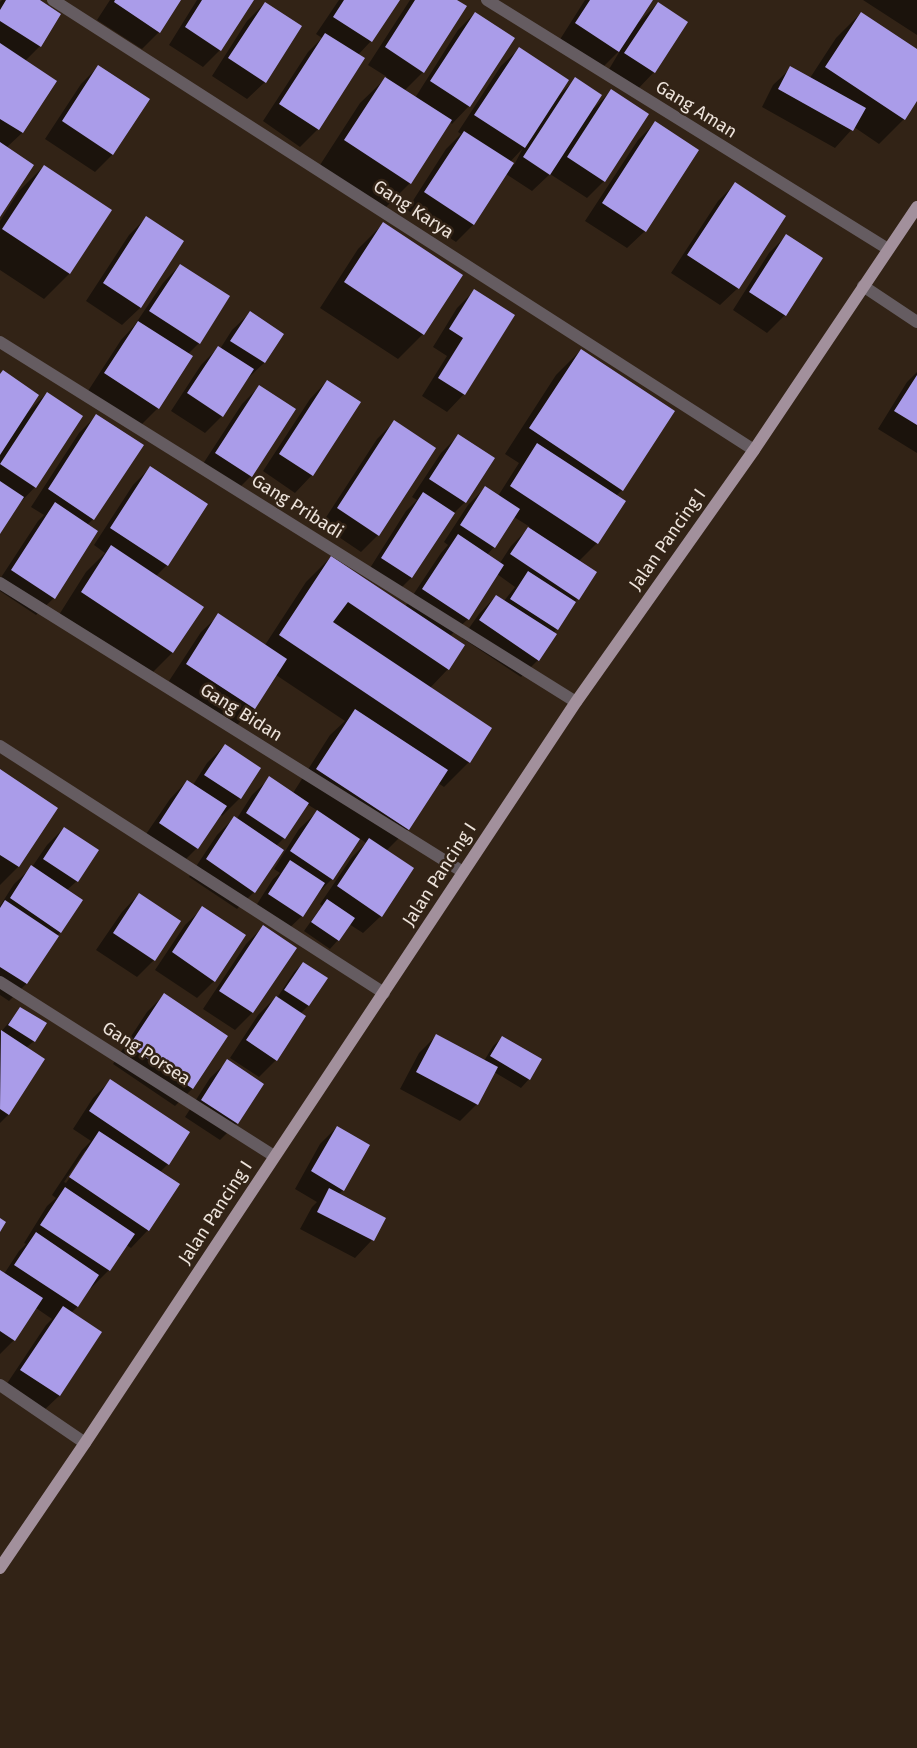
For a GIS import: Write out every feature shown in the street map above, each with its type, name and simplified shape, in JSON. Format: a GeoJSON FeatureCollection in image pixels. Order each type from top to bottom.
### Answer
{"type":"FeatureCollection","features":[{"type":"Feature","properties":{"kind":"main road","name":"Jalan Pancing I"},"geometry":{"type":"LineString","coordinates":[[0,1568],[85,1443],[576,702],[754,450],[917,207]]}},
{"type":"Feature","properties":{"kind":"street","name":"Gang Karya"},"geometry":{"type":"LineString","coordinates":[[52,0],[754,450]]}},
{"type":"Feature","properties":{"kind":"street","name":"Gang Aman"},"geometry":{"type":"LineString","coordinates":[[487,0],[888,249]]}},
{"type":"Feature","properties":{"kind":"street"},"geometry":{"type":"LineString","coordinates":[[863,286],[917,322]]}},
{"type":"Feature","properties":{"kind":"street","name":"Gang Pribadi"},"geometry":{"type":"LineString","coordinates":[[0,342],[576,702]]}},
{"type":"Feature","properties":{"kind":"street","name":"Gang Bidan"},"geometry":{"type":"LineString","coordinates":[[0,583],[463,872]]}},
{"type":"Feature","properties":{"kind":"street"},"geometry":{"type":"LineString","coordinates":[[0,746],[384,993]]}},
{"type":"Feature","properties":{"kind":"street","name":"Gang Porsea"},"geometry":{"type":"LineString","coordinates":[[0,982],[274,1156]]}},
{"type":"Feature","properties":{"kind":"street"},"geometry":{"type":"LineString","coordinates":[[0,1385],[85,1443]]}},
{"type":"Feature","properties":{"kind":"building"},"geometry":{"type":"Polygon","coordinates":[[[6,0],[40,0],[61,14],[41,47],[0,21],[0,10],[6,0]]]}},
{"type":"Feature","properties":{"kind":"building"},"geometry":{"type":"Polygon","coordinates":[[[115,0],[181,0],[160,33],[114,2],[115,0]]]}},
{"type":"Feature","properties":{"kind":"building"},"geometry":{"type":"Polygon","coordinates":[[[202,0],[254,0],[221,51],[185,27],[202,0]]]}},
{"type":"Feature","properties":{"kind":"building"},"geometry":{"type":"Polygon","coordinates":[[[344,0],[400,0],[372,42],[333,17],[344,0]]]}},
{"type":"Feature","properties":{"kind":"building"},"geometry":{"type":"Polygon","coordinates":[[[415,0],[457,0],[467,6],[424,73],[385,47],[415,0]]]}},
{"type":"Feature","properties":{"kind":"building"},"geometry":{"type":"Polygon","coordinates":[[[590,0],[653,0],[619,52],[575,23],[590,0]]]}},
{"type":"Feature","properties":{"kind":"building"},"geometry":{"type":"Polygon","coordinates":[[[265,2],[302,26],[266,83],[228,58],[265,2]]]}},
{"type":"Feature","properties":{"kind":"building"},"geometry":{"type":"Polygon","coordinates":[[[658,2],[688,22],[655,73],[624,53],[658,2]]]}},
{"type":"Feature","properties":{"kind":"building"},"geometry":{"type":"Polygon","coordinates":[[[475,12],[515,38],[470,107],[430,81],[475,12]]]}},
{"type":"Feature","properties":{"kind":"building"},"geometry":{"type":"Polygon","coordinates":[[[861,12],[917,49],[917,101],[905,120],[825,67],[861,12]]]}},
{"type":"Feature","properties":{"kind":"building"},"geometry":{"type":"Polygon","coordinates":[[[325,33],[365,58],[319,130],[279,104],[325,33]]]}},
{"type":"Feature","properties":{"kind":"building"},"geometry":{"type":"Polygon","coordinates":[[[0,43],[57,81],[23,133],[0,119],[0,43]]]}},
{"type":"Feature","properties":{"kind":"building"},"geometry":{"type":"Polygon","coordinates":[[[519,47],[569,80],[525,148],[474,115],[519,47]]]}},
{"type":"Feature","properties":{"kind":"building"},"geometry":{"type":"Polygon","coordinates":[[[98,65],[150,99],[113,155],[62,121],[98,65]]]}},
{"type":"Feature","properties":{"kind":"building"},"geometry":{"type":"Polygon","coordinates":[[[790,66],[866,108],[853,131],[778,89],[790,66]]]}},
{"type":"Feature","properties":{"kind":"building"},"geometry":{"type":"Polygon","coordinates":[[[385,77],[452,120],[411,184],[344,140],[385,77]]]}},
{"type":"Feature","properties":{"kind":"building"},"geometry":{"type":"Polygon","coordinates":[[[575,77],[602,95],[550,175],[523,157],[575,77]]]}},
{"type":"Feature","properties":{"kind":"building"},"geometry":{"type":"Polygon","coordinates":[[[611,89],[649,114],[605,182],[567,157],[611,89]]]}},
{"type":"Feature","properties":{"kind":"building"},"geometry":{"type":"Polygon","coordinates":[[[655,121],[699,150],[646,232],[602,203],[655,121]]]}},
{"type":"Feature","properties":{"kind":"building"},"geometry":{"type":"Polygon","coordinates":[[[464,131],[514,163],[474,225],[424,192],[464,131]]]}},
{"type":"Feature","properties":{"kind":"building"},"geometry":{"type":"Polygon","coordinates":[[[0,142],[34,165],[0,217],[0,142]]]}},
{"type":"Feature","properties":{"kind":"building"},"geometry":{"type":"Polygon","coordinates":[[[44,165],[112,210],[70,274],[2,229],[44,165]]]}},
{"type":"Feature","properties":{"kind":"building"},"geometry":{"type":"Polygon","coordinates":[[[735,182],[786,216],[739,289],[687,255],[735,182]]]}},
{"type":"Feature","properties":{"kind":"building"},"geometry":{"type":"Polygon","coordinates":[[[146,216],[184,241],[141,308],[103,283],[146,216]]]}},
{"type":"Feature","properties":{"kind":"building"},"geometry":{"type":"Polygon","coordinates":[[[383,222],[463,275],[424,335],[344,282],[383,222]]]}},
{"type":"Feature","properties":{"kind":"building"},"geometry":{"type":"Polygon","coordinates":[[[786,234],[823,258],[786,316],[749,292],[786,234]]]}},
{"type":"Feature","properties":{"kind":"building"},"geometry":{"type":"Polygon","coordinates":[[[180,264],[230,296],[200,344],[149,311],[180,264]]]}},
{"type":"Feature","properties":{"kind":"building"},"geometry":{"type":"Polygon","coordinates":[[[474,289],[515,315],[465,395],[438,378],[463,338],[449,329],[474,289]]]}},
{"type":"Feature","properties":{"kind":"building"},"geometry":{"type":"Polygon","coordinates":[[[250,311],[284,334],[265,363],[230,341],[250,311]]]}},
{"type":"Feature","properties":{"kind":"building"},"geometry":{"type":"Polygon","coordinates":[[[138,321],[193,356],[159,409],[104,373],[138,321]]]}},
{"type":"Feature","properties":{"kind":"building"},"geometry":{"type":"Polygon","coordinates":[[[218,346],[254,369],[223,417],[187,393],[218,346]]]}},
{"type":"Feature","properties":{"kind":"building"},"geometry":{"type":"Polygon","coordinates":[[[581,349],[675,411],[623,491],[529,428],[581,349]]]}},
{"type":"Feature","properties":{"kind":"building"},"geometry":{"type":"Polygon","coordinates":[[[3,370],[39,395],[0,455],[0,374],[3,370]]]}},
{"type":"Feature","properties":{"kind":"building"},"geometry":{"type":"Polygon","coordinates":[[[917,375],[917,425],[894,411],[917,375]]]}},
{"type":"Feature","properties":{"kind":"building"},"geometry":{"type":"Polygon","coordinates":[[[327,380],[361,402],[313,476],[279,454],[327,380]]]}},
{"type":"Feature","properties":{"kind":"building"},"geometry":{"type":"Polygon","coordinates":[[[259,385],[296,409],[252,477],[215,453],[259,385]]]}},
{"type":"Feature","properties":{"kind":"building"},"geometry":{"type":"Polygon","coordinates":[[[47,392],[83,416],[36,488],[0,464],[47,392]]]}},
{"type":"Feature","properties":{"kind":"building"},"geometry":{"type":"Polygon","coordinates":[[[96,414],[144,445],[94,520],[48,489],[96,414]]]}},
{"type":"Feature","properties":{"kind":"building"},"geometry":{"type":"Polygon","coordinates":[[[394,420],[436,448],[379,536],[337,508],[394,420]]]}},
{"type":"Feature","properties":{"kind":"building"},"geometry":{"type":"Polygon","coordinates":[[[458,434],[495,458],[466,503],[429,479],[458,434]]]}},
{"type":"Feature","properties":{"kind":"building"},"geometry":{"type":"Polygon","coordinates":[[[537,443],[626,501],[598,544],[510,486],[537,443]]]}},
{"type":"Feature","properties":{"kind":"building"},"geometry":{"type":"Polygon","coordinates":[[[150,466],[208,504],[168,566],[110,528],[150,466]]]}},
{"type":"Feature","properties":{"kind":"building"},"geometry":{"type":"Polygon","coordinates":[[[0,481],[24,497],[0,534],[0,481]]]}},
{"type":"Feature","properties":{"kind":"building"},"geometry":{"type":"Polygon","coordinates":[[[485,486],[520,509],[495,548],[460,525],[485,486]]]}},
{"type":"Feature","properties":{"kind":"building"},"geometry":{"type":"Polygon","coordinates":[[[423,492],[455,513],[412,578],[381,558],[423,492]]]}},
{"type":"Feature","properties":{"kind":"building"},"geometry":{"type":"Polygon","coordinates":[[[55,502],[98,531],[55,599],[11,570],[55,502]]]}},
{"type":"Feature","properties":{"kind":"building"},"geometry":{"type":"Polygon","coordinates":[[[528,527],[597,572],[579,600],[510,554],[528,527]]]}},
{"type":"Feature","properties":{"kind":"building"},"geometry":{"type":"Polygon","coordinates":[[[458,534],[504,565],[469,620],[422,589],[458,534]]]}},
{"type":"Feature","properties":{"kind":"building"},"geometry":{"type":"Polygon","coordinates":[[[111,545],[204,607],[173,653],[81,592],[111,545]]]}},
{"type":"Feature","properties":{"kind":"building"},"geometry":{"type":"Polygon","coordinates":[[[331,556],[465,645],[449,670],[348,602],[333,622],[492,728],[470,763],[279,635],[331,556]]]}},
{"type":"Feature","properties":{"kind":"building"},"geometry":{"type":"Polygon","coordinates":[[[528,571],[576,602],[558,630],[510,599],[528,571]]]}},
{"type":"Feature","properties":{"kind":"building"},"geometry":{"type":"Polygon","coordinates":[[[496,595],[557,634],[539,661],[479,620],[496,595]]]}},
{"type":"Feature","properties":{"kind":"building"},"geometry":{"type":"Polygon","coordinates":[[[218,613],[287,659],[255,709],[186,664],[218,613]]]}},
{"type":"Feature","properties":{"kind":"building"},"geometry":{"type":"Polygon","coordinates":[[[355,709],[448,770],[409,830],[316,769],[355,709]]]}},
{"type":"Feature","properties":{"kind":"building"},"geometry":{"type":"Polygon","coordinates":[[[225,744],[261,768],[241,799],[204,775],[225,744]]]}},
{"type":"Feature","properties":{"kind":"building"},"geometry":{"type":"Polygon","coordinates":[[[0,769],[58,808],[19,867],[0,855],[0,769]]]}},
{"type":"Feature","properties":{"kind":"building"},"geometry":{"type":"Polygon","coordinates":[[[269,776],[309,803],[285,839],[246,813],[269,776]]]}},
{"type":"Feature","properties":{"kind":"building"},"geometry":{"type":"Polygon","coordinates":[[[187,780],[227,806],[198,849],[159,823],[187,780]]]}},
{"type":"Feature","properties":{"kind":"building"},"geometry":{"type":"Polygon","coordinates":[[[317,810],[360,839],[333,880],[290,851],[317,810]]]}},
{"type":"Feature","properties":{"kind":"building"},"geometry":{"type":"Polygon","coordinates":[[[234,816],[284,850],[255,893],[206,859],[234,816]]]}},
{"type":"Feature","properties":{"kind":"building"},"geometry":{"type":"Polygon","coordinates":[[[64,827],[99,850],[78,882],[43,859],[64,827]]]}},
{"type":"Feature","properties":{"kind":"building"},"geometry":{"type":"Polygon","coordinates":[[[369,838],[414,868],[382,917],[337,886],[369,838]]]}},
{"type":"Feature","properties":{"kind":"building"},"geometry":{"type":"Polygon","coordinates":[[[290,860],[325,883],[303,917],[268,894],[290,860]]]}},
{"type":"Feature","properties":{"kind":"building"},"geometry":{"type":"Polygon","coordinates":[[[31,865],[83,900],[61,933],[10,898],[31,865]]]}},
{"type":"Feature","properties":{"kind":"building"},"geometry":{"type":"Polygon","coordinates":[[[139,893],[181,921],[155,961],[113,933],[139,893]]]}},
{"type":"Feature","properties":{"kind":"building"},"geometry":{"type":"Polygon","coordinates":[[[327,899],[355,918],[339,941],[311,922],[327,899]]]}},
{"type":"Feature","properties":{"kind":"building"},"geometry":{"type":"Polygon","coordinates":[[[5,900],[59,936],[27,984],[0,967],[0,908],[5,900]]]}},
{"type":"Feature","properties":{"kind":"building"},"geometry":{"type":"Polygon","coordinates":[[[202,906],[246,935],[215,982],[172,952],[202,906]]]}},
{"type":"Feature","properties":{"kind":"building"},"geometry":{"type":"Polygon","coordinates":[[[263,925],[297,948],[253,1013],[219,991],[263,925]]]}},
{"type":"Feature","properties":{"kind":"building"},"geometry":{"type":"Polygon","coordinates":[[[303,962],[328,978],[309,1006],[284,990],[303,962]]]}},
{"type":"Feature","properties":{"kind":"building"},"geometry":{"type":"Polygon","coordinates":[[[164,993],[228,1036],[193,1089],[129,1046],[164,993]]]}},
{"type":"Feature","properties":{"kind":"building"},"geometry":{"type":"Polygon","coordinates":[[[276,996],[306,1016],[277,1061],[246,1040],[276,996]]]}},
{"type":"Feature","properties":{"kind":"building"},"geometry":{"type":"Polygon","coordinates":[[[20,1007],[47,1023],[35,1042],[8,1025],[20,1007]]]}},
{"type":"Feature","properties":{"kind":"building"},"geometry":{"type":"Polygon","coordinates":[[[1,1030],[45,1059],[9,1115],[0,1109],[1,1030]]]}},
{"type":"Feature","properties":{"kind":"building"},"geometry":{"type":"Polygon","coordinates":[[[436,1034],[498,1067],[478,1105],[416,1072],[436,1034]]]}},
{"type":"Feature","properties":{"kind":"building"},"geometry":{"type":"Polygon","coordinates":[[[502,1036],[542,1059],[530,1080],[490,1056],[502,1036]]]}},
{"type":"Feature","properties":{"kind":"building"},"geometry":{"type":"Polygon","coordinates":[[[227,1059],[264,1084],[238,1124],[201,1100],[227,1059]]]}},
{"type":"Feature","properties":{"kind":"building"},"geometry":{"type":"Polygon","coordinates":[[[110,1079],[190,1132],[169,1165],[89,1111],[110,1079]]]}},
{"type":"Feature","properties":{"kind":"building"},"geometry":{"type":"Polygon","coordinates":[[[337,1126],[370,1145],[344,1191],[311,1171],[337,1126]]]}},
{"type":"Feature","properties":{"kind":"building"},"geometry":{"type":"Polygon","coordinates":[[[99,1131],[180,1184],[149,1231],[69,1177],[99,1131]]]}},
{"type":"Feature","properties":{"kind":"building"},"geometry":{"type":"Polygon","coordinates":[[[65,1187],[135,1234],[110,1271],[40,1225],[65,1187]]]}},
{"type":"Feature","properties":{"kind":"building"},"geometry":{"type":"Polygon","coordinates":[[[329,1188],[386,1218],[374,1241],[317,1212],[329,1188]]]}},
{"type":"Feature","properties":{"kind":"building"},"geometry":{"type":"Polygon","coordinates":[[[0,1218],[6,1222],[0,1232],[0,1218]]]}},
{"type":"Feature","properties":{"kind":"building"},"geometry":{"type":"Polygon","coordinates":[[[36,1232],[99,1275],[78,1307],[14,1265],[36,1232]]]}},
{"type":"Feature","properties":{"kind":"building"},"geometry":{"type":"Polygon","coordinates":[[[0,1270],[43,1298],[15,1341],[0,1331],[0,1270]]]}},
{"type":"Feature","properties":{"kind":"building"},"geometry":{"type":"Polygon","coordinates":[[[63,1306],[102,1332],[60,1396],[20,1370],[63,1306]]]}}]}
